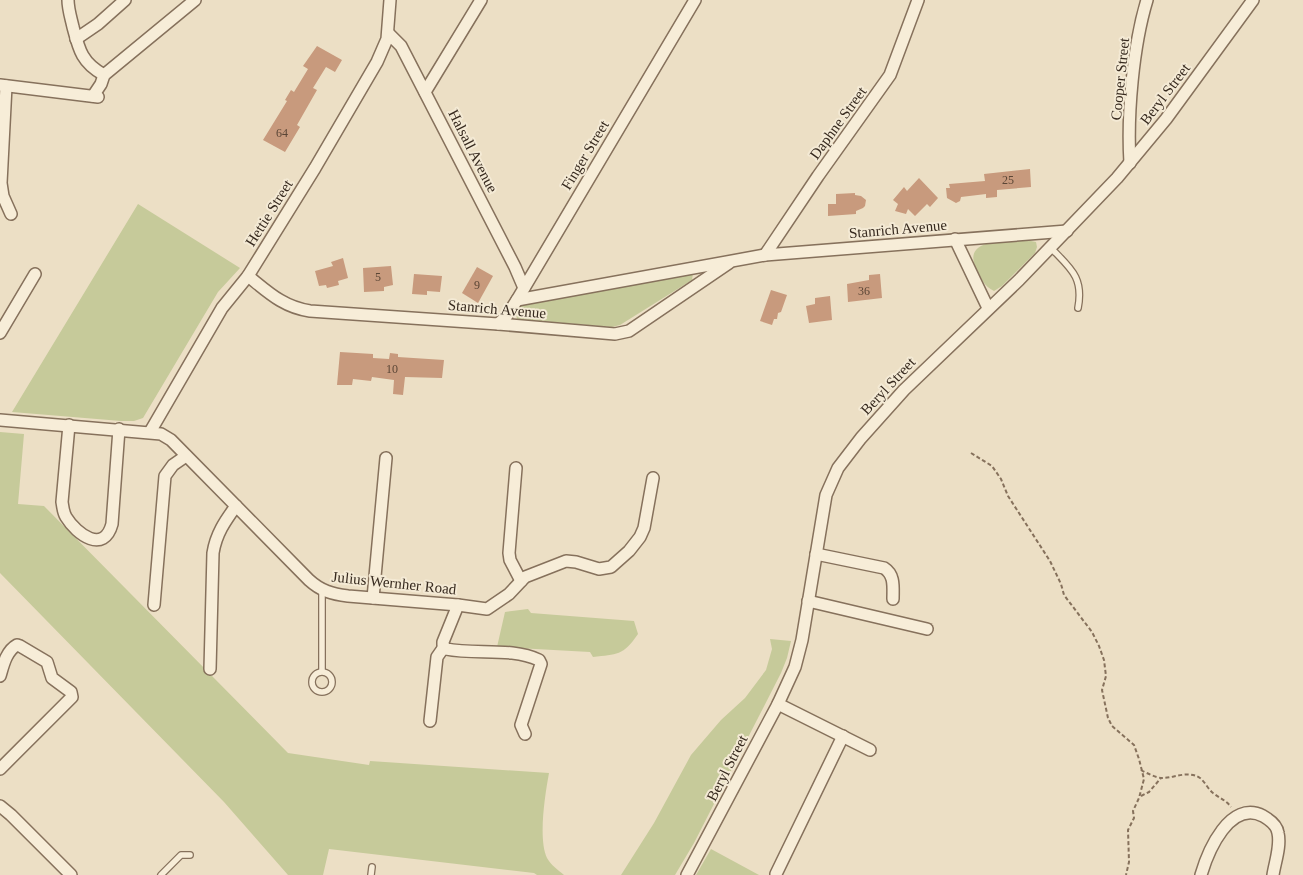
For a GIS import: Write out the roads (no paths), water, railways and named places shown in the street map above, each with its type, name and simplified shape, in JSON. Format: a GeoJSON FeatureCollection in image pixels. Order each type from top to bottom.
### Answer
{"type":"FeatureCollection","features":[{"type":"Feature","properties":{"kind":"street"},"geometry":{"type":"LineString","coordinates":[[68,0],[76,39],[83,58],[89,65],[104,75]]}},
{"type":"Feature","properties":{"kind":"street"},"geometry":{"type":"LineString","coordinates":[[76,39],[98,24],[125,0]]}},
{"type":"Feature","properties":{"kind":"street"},"geometry":{"type":"LineString","coordinates":[[11,214],[3,196],[1,183],[3,86],[96,96],[104,75],[195,0]]}},
{"type":"Feature","properties":{"kind":"street","name":"Hettie Street"},"geometry":{"type":"LineString","coordinates":[[150,432],[222,308],[248,276],[315,168],[376,62],[388,32],[390,0]]}},
{"type":"Feature","properties":{"kind":"street"},"geometry":{"type":"LineString","coordinates":[[426,92],[481,0]]}},
{"type":"Feature","properties":{"kind":"street","name":"Finger Street"},"geometry":{"type":"LineString","coordinates":[[498,324],[506,317],[517,300],[695,0]]}},
{"type":"Feature","properties":{"kind":"street","name":"Daphne Street"},"geometry":{"type":"LineString","coordinates":[[765,255],[818,176],[890,75],[918,0]]}},
{"type":"Feature","properties":{"kind":"street","name":"Cooper Street"},"geometry":{"type":"LineString","coordinates":[[1130,163],[1134,77],[1147,0]]}},
{"type":"Feature","properties":{"kind":"street","name":"Beryl Street"},"geometry":{"type":"LineString","coordinates":[[687,875],[778,704],[798,657],[826,495],[838,468],[904,390],[1051,248],[1130,163],[1166,119],[1254,0]]}},
{"type":"Feature","properties":{"kind":"street","name":"Halsall Avenue"},"geometry":{"type":"LineString","coordinates":[[388,32],[401,46],[426,92],[524,288]]}},
{"type":"Feature","properties":{"kind":"street","name":"Stanrich Avenue"},"geometry":{"type":"LineString","coordinates":[[517,300],[765,255],[1067,231]]}},
{"type":"Feature","properties":{"kind":"street"},"geometry":{"type":"LineString","coordinates":[[955,239],[988,308]]}},
{"type":"Feature","properties":{"kind":"street","name":"Stanrich Avenue"},"geometry":{"type":"LineString","coordinates":[[248,276],[278,300],[292,308],[303,310],[615,334],[624,333],[733,261]]}},
{"type":"Feature","properties":{"kind":"street"},"geometry":{"type":"LineString","coordinates":[[0,333],[35,274]]}},
{"type":"Feature","properties":{"kind":"street","name":"Julius Wernher Road"},"geometry":{"type":"LineString","coordinates":[[0,420],[150,432],[165,436],[303,574],[322,590],[333,594],[487,609],[509,594],[520,581],[531,574],[566,561],[599,569],[610,567],[629,551],[643,532],[653,478]]}},
{"type":"Feature","properties":{"kind":"street"},"geometry":{"type":"LineString","coordinates":[[69,425],[62,502],[63,511],[77,529],[86,536],[98,540],[106,537],[110,532],[112,524],[118,429]]}},
{"type":"Feature","properties":{"kind":"street"},"geometry":{"type":"LineString","coordinates":[[154,605],[165,476],[173,465],[186,456]]}},
{"type":"Feature","properties":{"kind":"street"},"geometry":{"type":"LineString","coordinates":[[373,598],[386,458]]}},
{"type":"Feature","properties":{"kind":"street"},"geometry":{"type":"LineString","coordinates":[[516,468],[509,553],[510,560],[520,581]]}},
{"type":"Feature","properties":{"kind":"street"},"geometry":{"type":"LineString","coordinates":[[210,669],[215,539],[236,506]]}},
{"type":"Feature","properties":{"kind":"street"},"geometry":{"type":"LineString","coordinates":[[816,554],[884,568],[889,571],[892,577],[893,599]]}},
{"type":"Feature","properties":{"kind":"street"},"geometry":{"type":"LineString","coordinates":[[808,601],[927,629]]}},
{"type":"Feature","properties":{"kind":"street"},"geometry":{"type":"LineString","coordinates":[[430,721],[437,656],[444,647],[443,642],[458,605]]}},
{"type":"Feature","properties":{"kind":"street"},"geometry":{"type":"LineString","coordinates":[[0,676],[5,660],[12,648],[16,645],[20,646],[47,662],[52,678],[71,692],[72,697],[0,769]]}},
{"type":"Feature","properties":{"kind":"street"},"geometry":{"type":"LineString","coordinates":[[444,647],[449,650],[520,655],[539,660],[541,664],[521,725],[525,734]]}},
{"type":"Feature","properties":{"kind":"street"},"geometry":{"type":"LineString","coordinates":[[778,704],[870,750]]}},
{"type":"Feature","properties":{"kind":"street"},"geometry":{"type":"LineString","coordinates":[[776,874],[843,736]]}},
{"type":"Feature","properties":{"kind":"street"},"geometry":{"type":"LineString","coordinates":[[0,806],[11,814],[71,875]]}},
{"type":"Feature","properties":{"kind":"street"},"geometry":{"type":"LineString","coordinates":[[1201,875],[1209,852],[1219,834],[1237,816],[1253,812],[1268,819],[1275,825],[1278,831],[1274,875]]}},
{"type":"Feature","properties":{"kind":"lane"},"geometry":{"type":"LineString","coordinates":[[1051,248],[1072,270],[1079,281],[1078,308]]}},
{"type":"Feature","properties":{"kind":"lane"},"geometry":{"type":"LineString","coordinates":[[322,590],[322,671]]}},
{"type":"Feature","properties":{"kind":"lane"},"geometry":{"type":"LineString","coordinates":[[161,875],[181,855],[190,855]]}},
{"type":"Feature","properties":{"kind":"lane"},"geometry":{"type":"LineString","coordinates":[[371,875],[372,867]]}}]}
